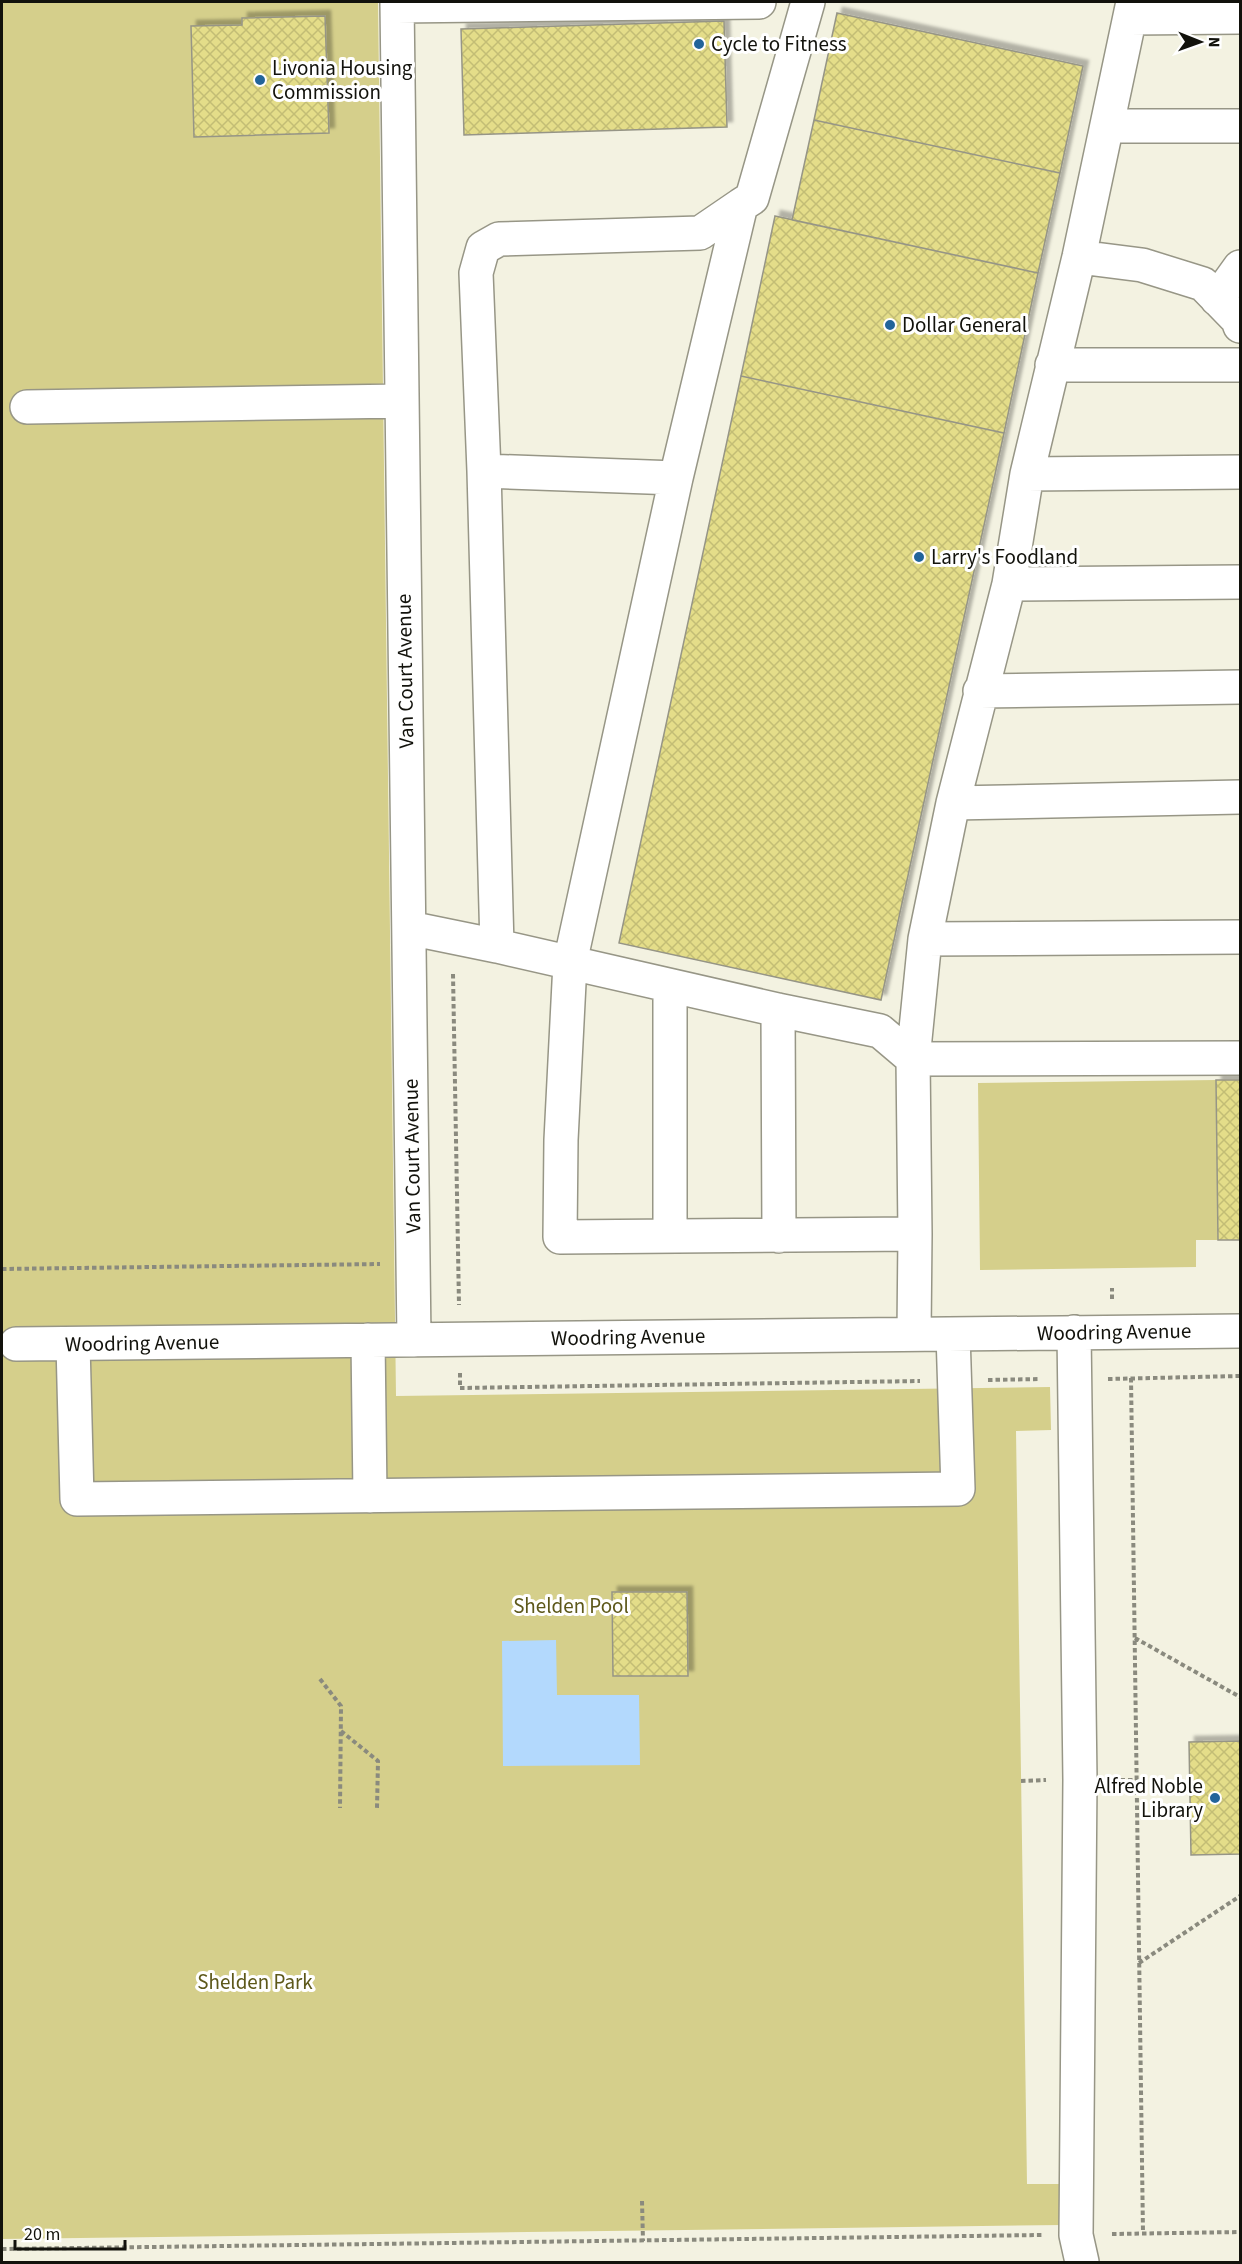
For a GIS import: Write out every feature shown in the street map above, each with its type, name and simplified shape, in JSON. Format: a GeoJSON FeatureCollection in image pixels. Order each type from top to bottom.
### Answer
{"type":"FeatureCollection","features":[{"type":"Feature","properties":{"kind":"street"},"geometry":{"type":"LineString","coordinates":[[397,4],[759,2]]}},
{"type":"Feature","properties":{"kind":"street"},"geometry":{"type":"LineString","coordinates":[[496,946],[484,471],[476,273],[483,248],[499,239],[700,233],[752,198],[808,2]]}},
{"type":"Feature","properties":{"kind":"street","name":"Van Court Avenue"},"geometry":{"type":"LineString","coordinates":[[397,4],[414,1340]]}},
{"type":"Feature","properties":{"kind":"street"},"geometry":{"type":"LineString","coordinates":[[914,1334],[913,1059],[925,939],[953,803],[1009,584],[1027,474],[1079,257],[1132,10],[1240,17]]}},
{"type":"Feature","properties":{"kind":"street"},"geometry":{"type":"LineString","coordinates":[[1107,126],[1240,126]]}},
{"type":"Feature","properties":{"kind":"street"},"geometry":{"type":"LineString","coordinates":[[741,205],[676,478],[570,963],[561,1140],[560,1237],[915,1234]]}},
{"type":"Feature","properties":{"kind":"street"},"geometry":{"type":"LineString","coordinates":[[1079,257],[1142,265],[1203,284],[1238,320],[1240,326]]}},
{"type":"Feature","properties":{"kind":"street"},"geometry":{"type":"LineString","coordinates":[[1217,299],[1240,267]]}},
{"type":"Feature","properties":{"kind":"street"},"geometry":{"type":"LineString","coordinates":[[1052,365],[1240,365]]}},
{"type":"Feature","properties":{"kind":"street"},"geometry":{"type":"LineString","coordinates":[[27,407],[402,400]]}},
{"type":"Feature","properties":{"kind":"street"},"geometry":{"type":"LineString","coordinates":[[484,471],[676,478]]}},
{"type":"Feature","properties":{"kind":"street"},"geometry":{"type":"LineString","coordinates":[[1027,474],[1240,472]]}},
{"type":"Feature","properties":{"kind":"street"},"geometry":{"type":"LineString","coordinates":[[1009,584],[1240,582]]}},
{"type":"Feature","properties":{"kind":"street"},"geometry":{"type":"LineString","coordinates":[[980,692],[1240,687]]}},
{"type":"Feature","properties":{"kind":"street"},"geometry":{"type":"LineString","coordinates":[[953,803],[1240,797]]}},
{"type":"Feature","properties":{"kind":"street"},"geometry":{"type":"LineString","coordinates":[[409,928],[778,1010],[880,1030],[913,1059],[1240,1058]]}},
{"type":"Feature","properties":{"kind":"street"},"geometry":{"type":"LineString","coordinates":[[925,939],[1240,937]]}},
{"type":"Feature","properties":{"kind":"street"},"geometry":{"type":"LineString","coordinates":[[670,986],[670,1236]]}},
{"type":"Feature","properties":{"kind":"street"},"geometry":{"type":"LineString","coordinates":[[778,1010],[779,1236]]}},
{"type":"Feature","properties":{"kind":"street","name":"Woodring Avenue"},"geometry":{"type":"LineString","coordinates":[[16,1344],[1240,1330]]}},
{"type":"Feature","properties":{"kind":"street"},"geometry":{"type":"LineString","coordinates":[[1074,1332],[1080,1780],[1079,2249]]}},
{"type":"Feature","properties":{"kind":"street"},"geometry":{"type":"LineString","coordinates":[[74,1344],[77,1499],[370,1496],[958,1489],[953,1334]]}},
{"type":"Feature","properties":{"kind":"street"},"geometry":{"type":"LineString","coordinates":[[368,1340],[370,1496]]}},
{"type":"Feature","properties":{"kind":"path"},"geometry":{"type":"LineString","coordinates":[[2,1269],[458,1263]]}},
{"type":"Feature","properties":{"kind":"path"},"geometry":{"type":"LineString","coordinates":[[1131,1378],[1143,2233]]}},
{"type":"Feature","properties":{"kind":"path"},"geometry":{"type":"LineString","coordinates":[[1135,1638],[1240,1697]]}},
{"type":"Feature","properties":{"kind":"path"},"geometry":{"type":"LineString","coordinates":[[320,1679],[340,1707],[340,1808]]}},
{"type":"Feature","properties":{"kind":"path"},"geometry":{"type":"LineString","coordinates":[[340,1730],[378,1761],[377,1808]]}},
{"type":"Feature","properties":{"kind":"path"},"geometry":{"type":"LineString","coordinates":[[1139,1963],[1240,1896]]}},
{"type":"Feature","properties":{"kind":"path"},"geometry":{"type":"LineString","coordinates":[[642,2201],[643,2241]]}},
{"type":"Feature","properties":{"kind":"path"},"geometry":{"type":"LineString","coordinates":[[2,2249],[643,2241],[1079,2249],[1143,2233],[1240,2232]]}},
{"type":"Feature","properties":{"kind":"green space","name":"Shelden Park"},"geometry":{"type":"Polygon","coordinates":[[[2,2],[378,2],[396,1396],[1050,1387],[1051,1430],[1016,1431],[1027,2184],[1062,2184],[1062,2225],[2,2239],[2,2]]]}},
{"type":"Feature","properties":{"kind":"green space"},"geometry":{"type":"Polygon","coordinates":[[[1216,1080],[1218,1240],[1196,1240],[1196,1267],[980,1270],[978,1083],[1216,1080]]]}},
{"type":"Feature","properties":{"kind":"water"},"geometry":{"type":"Polygon","coordinates":[[[556,1640],[557,1695],[639,1695],[640,1765],[503,1766],[502,1641],[556,1640]]]}},
{"type":"Feature","properties":{"kind":"building"},"geometry":{"type":"Polygon","coordinates":[[[837,13],[1083,66],[1060,173],[814,120],[837,13]]]}},
{"type":"Feature","properties":{"kind":"building","name":"Livonia Housing Commission"},"geometry":{"type":"Polygon","coordinates":[[[325,16],[329,133],[194,137],[191,26],[242,25],[242,18],[325,16]]]}},
{"type":"Feature","properties":{"kind":"building"},"geometry":{"type":"Polygon","coordinates":[[[724,21],[727,127],[464,135],[461,29],[724,21]]]}},
{"type":"Feature","properties":{"kind":"building"},"geometry":{"type":"Polygon","coordinates":[[[814,120],[1060,173],[1038,273],[792,220],[814,120]]]}},
{"type":"Feature","properties":{"kind":"building","name":"Dollar General"},"geometry":{"type":"Polygon","coordinates":[[[775,216],[1038,273],[1004,433],[741,376],[775,216]]]}},
{"type":"Feature","properties":{"kind":"building"},"geometry":{"type":"Polygon","coordinates":[[[741,376],[1004,433],[881,1000],[619,943],[741,376]]]}},
{"type":"Feature","properties":{"kind":"building"},"geometry":{"type":"Polygon","coordinates":[[[1216,1080],[1240,1080],[1240,1240],[1218,1240],[1216,1080]]]}},
{"type":"Feature","properties":{"kind":"building"},"geometry":{"type":"Polygon","coordinates":[[[612,1592],[687,1592],[688,1676],[613,1676],[612,1592]]]}},
{"type":"Feature","properties":{"kind":"building","name":"Alfred Noble Library"},"geometry":{"type":"Polygon","coordinates":[[[1240,1741],[1240,1854],[1191,1855],[1189,1742],[1240,1741]]]}},
{"type":"Feature","properties":{"kind":"place","name":"Cycle to Fitness"},"geometry":{"type":"Point","coordinates":[699,44]}},
{"type":"Feature","properties":{"kind":"place","name":"Livonia Housing Commission"},"geometry":{"type":"Point","coordinates":[260,80]}},
{"type":"Feature","properties":{"kind":"place","name":"Dollar General"},"geometry":{"type":"Point","coordinates":[890,325]}},
{"type":"Feature","properties":{"kind":"place","name":"Larry's Foodland"},"geometry":{"type":"Point","coordinates":[919,557]}},
{"type":"Feature","properties":{"kind":"place","name":"Alfred Noble Library"},"geometry":{"type":"Point","coordinates":[1215,1798]}},
{"type":"Feature","properties":{"kind":"park label","name":"Shelden Pool"},"geometry":{"type":"Point","coordinates":[571,1606]}}]}
